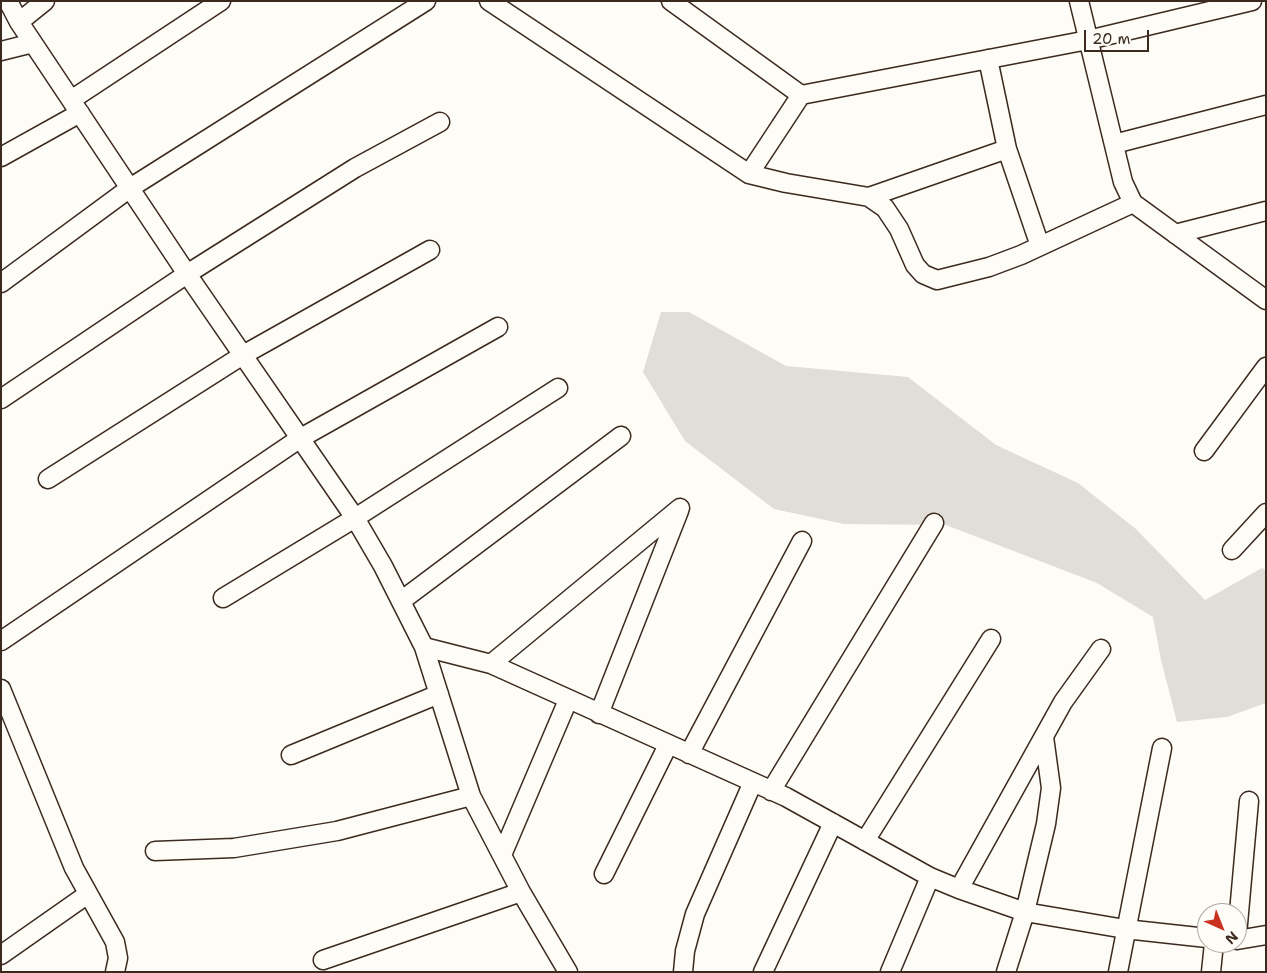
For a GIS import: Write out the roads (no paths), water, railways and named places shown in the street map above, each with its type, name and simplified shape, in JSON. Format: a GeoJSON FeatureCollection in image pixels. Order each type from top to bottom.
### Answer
{"type":"FeatureCollection","features":[{"type":"Feature","properties":{"kind":"street"},"geometry":{"type":"LineString","coordinates":[[8,1],[19,22],[187,274],[355,518],[383,566],[424,647],[471,796],[521,892],[568,972]]}},
{"type":"Feature","properties":{"kind":"street"},"geometry":{"type":"LineString","coordinates":[[19,22],[45,1]]}},
{"type":"Feature","properties":{"kind":"street"},"geometry":{"type":"LineString","coordinates":[[1,157],[75,107],[221,1]]}},
{"type":"Feature","properties":{"kind":"street"},"geometry":{"type":"LineString","coordinates":[[1,283],[130,188],[426,1]]}},
{"type":"Feature","properties":{"kind":"street"},"geometry":{"type":"LineString","coordinates":[[489,1],[749,174],[786,183],[869,197],[885,208],[899,229],[915,265],[923,274],[938,280],[989,267],[1040,246],[1133,203]]}},
{"type":"Feature","properties":{"kind":"street"},"geometry":{"type":"LineString","coordinates":[[671,1],[801,95]]}},
{"type":"Feature","properties":{"kind":"street"},"geometry":{"type":"LineString","coordinates":[[1079,1],[1123,182],[1133,203],[1266,300]]}},
{"type":"Feature","properties":{"kind":"street"},"geometry":{"type":"LineString","coordinates":[[749,174],[801,95],[1088,40],[1252,1]]}},
{"type":"Feature","properties":{"kind":"street"},"geometry":{"type":"LineString","coordinates":[[1,51],[33,43]]}},
{"type":"Feature","properties":{"kind":"street"},"geometry":{"type":"LineString","coordinates":[[988,59],[1007,149],[1040,246]]}},
{"type":"Feature","properties":{"kind":"street"},"geometry":{"type":"LineString","coordinates":[[1114,144],[1266,105]]}},
{"type":"Feature","properties":{"kind":"street"},"geometry":{"type":"LineString","coordinates":[[1,398],[187,274],[355,168],[440,122]]}},
{"type":"Feature","properties":{"kind":"street"},"geometry":{"type":"LineString","coordinates":[[869,197],[1007,149]]}},
{"type":"Feature","properties":{"kind":"street"},"geometry":{"type":"LineString","coordinates":[[1176,234],[1266,211]]}},
{"type":"Feature","properties":{"kind":"street"},"geometry":{"type":"LineString","coordinates":[[48,479],[242,355],[430,250]]}},
{"type":"Feature","properties":{"kind":"street"},"geometry":{"type":"LineString","coordinates":[[1,641],[299,439],[498,327]]}},
{"type":"Feature","properties":{"kind":"street"},"geometry":{"type":"LineString","coordinates":[[1204,451],[1266,367]]}},
{"type":"Feature","properties":{"kind":"street"},"geometry":{"type":"LineString","coordinates":[[223,598],[355,518],[558,388]]}},
{"type":"Feature","properties":{"kind":"street"},"geometry":{"type":"LineString","coordinates":[[400,601],[621,436]]}},
{"type":"Feature","properties":{"kind":"street"},"geometry":{"type":"LineString","coordinates":[[491,664],[680,508],[599,714]]}},
{"type":"Feature","properties":{"kind":"street"},"geometry":{"type":"LineString","coordinates":[[1232,550],[1266,514]]}},
{"type":"Feature","properties":{"kind":"street"},"geometry":{"type":"LineString","coordinates":[[772,791],[934,523]]}},
{"type":"Feature","properties":{"kind":"street"},"geometry":{"type":"LineString","coordinates":[[689,754],[802,541]]}},
{"type":"Feature","properties":{"kind":"street"},"geometry":{"type":"LineString","coordinates":[[865,842],[991,639]]}},
{"type":"Feature","properties":{"kind":"street"},"geometry":{"type":"LineString","coordinates":[[424,647],[491,664],[753,782],[930,877],[959,889],[1025,912],[1126,929],[1197,937]]}},
{"type":"Feature","properties":{"kind":"street"},"geometry":{"type":"LineString","coordinates":[[959,889],[1063,702],[1101,649]]}},
{"type":"Feature","properties":{"kind":"street"},"geometry":{"type":"LineString","coordinates":[[1,690],[63,844],[115,942],[118,958],[115,972]]}},
{"type":"Feature","properties":{"kind":"street"},"geometry":{"type":"LineString","coordinates":[[291,755],[439,694]]}},
{"type":"Feature","properties":{"kind":"street"},"geometry":{"type":"LineString","coordinates":[[502,855],[568,700]]}},
{"type":"Feature","properties":{"kind":"street"},"geometry":{"type":"LineString","coordinates":[[1006,972],[1025,912],[1046,824],[1051,788],[1044,737]]}},
{"type":"Feature","properties":{"kind":"street"},"geometry":{"type":"LineString","coordinates":[[604,874],[668,745]]}},
{"type":"Feature","properties":{"kind":"street"},"geometry":{"type":"LineString","coordinates":[[1118,972],[1162,748]]}},
{"type":"Feature","properties":{"kind":"street"},"geometry":{"type":"LineString","coordinates":[[683,972],[685,951],[695,914],[753,782]]}},
{"type":"Feature","properties":{"kind":"street"},"geometry":{"type":"LineString","coordinates":[[155,851],[234,848],[337,831],[471,796]]}},
{"type":"Feature","properties":{"kind":"street"},"geometry":{"type":"LineString","coordinates":[[1240,903],[1249,801]]}},
{"type":"Feature","properties":{"kind":"street"},"geometry":{"type":"LineString","coordinates":[[763,972],[833,824]]}},
{"type":"Feature","properties":{"kind":"street"},"geometry":{"type":"LineString","coordinates":[[890,972],[930,877]]}},
{"type":"Feature","properties":{"kind":"street"},"geometry":{"type":"LineString","coordinates":[[323,960],[521,892]]}},
{"type":"Feature","properties":{"kind":"street"},"geometry":{"type":"LineString","coordinates":[[1,955],[88,894]]}},
{"type":"Feature","properties":{"kind":"street"},"geometry":{"type":"LineString","coordinates":[[1247,938],[1266,935]]}},
{"type":"Feature","properties":{"kind":"street"},"geometry":{"type":"LineString","coordinates":[[1211,972],[1213,953]]}}]}
